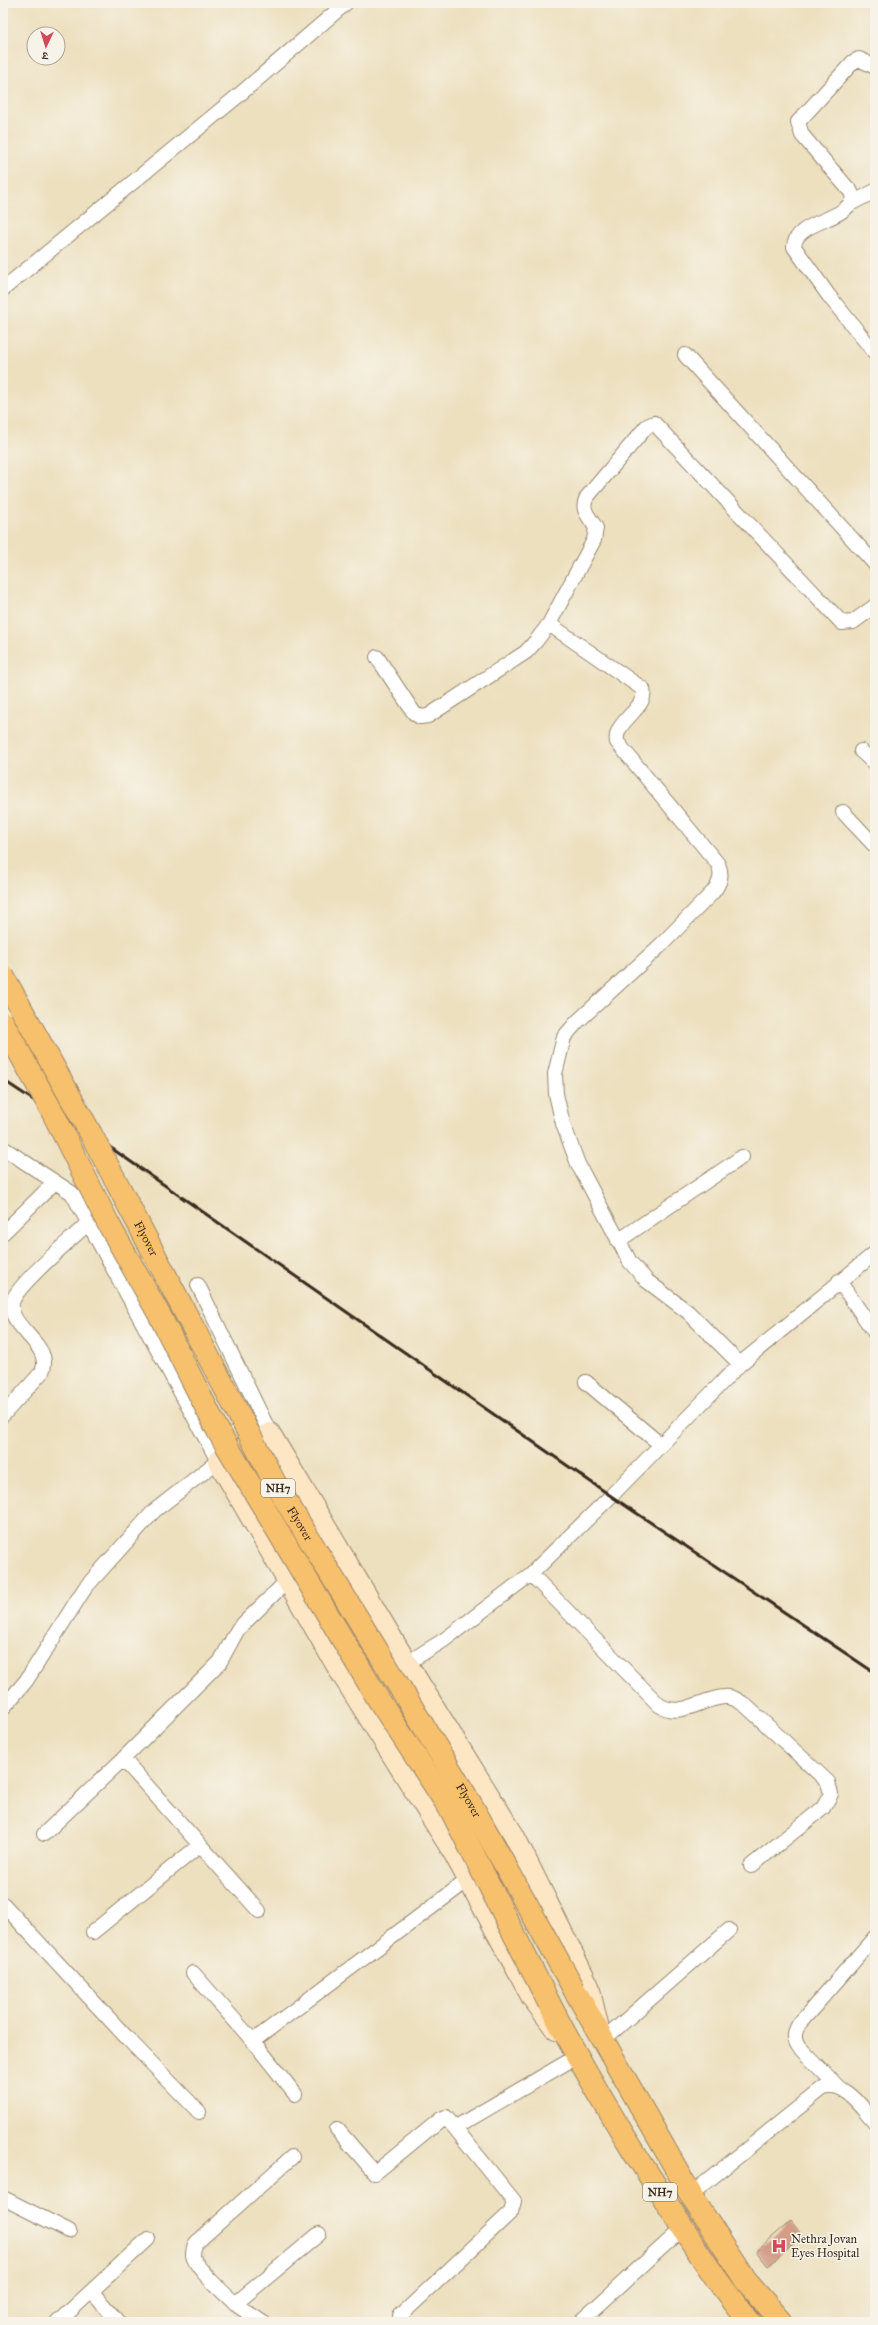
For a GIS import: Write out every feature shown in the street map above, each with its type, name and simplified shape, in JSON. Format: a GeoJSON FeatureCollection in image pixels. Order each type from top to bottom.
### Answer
{"type":"FeatureCollection","features":[{"type":"Feature","properties":{"kind":"highway","name":"Flyover"},"geometry":{"type":"LineString","coordinates":[[3,976],[91,1134],[275,1483],[471,1804],[602,2041]]}},
{"type":"Feature","properties":{"kind":"highway","name":"Flyover"},"geometry":{"type":"LineString","coordinates":[[3,1023],[53,1113],[108,1223],[160,1316],[218,1431],[380,1702],[452,1812],[576,2057]]}},
{"type":"Feature","properties":{"kind":"highway","name":"NH7"},"geometry":{"type":"LineString","coordinates":[[602,2041],[690,2195],[746,2281],[782,2322]]}},
{"type":"Feature","properties":{"kind":"highway","name":"NH7"},"geometry":{"type":"LineString","coordinates":[[576,2057],[621,2131],[725,2293],[750,2322]]}},
{"type":"Feature","properties":{"kind":"street"},"geometry":{"type":"LineString","coordinates":[[3,289],[239,96],[346,3]]}},
{"type":"Feature","properties":{"kind":"street"},"geometry":{"type":"LineString","coordinates":[[874,64],[859,59],[854,62],[798,122],[802,135],[851,192],[853,199],[845,209],[800,233],[795,241],[794,247],[828,296],[875,353]]}},
{"type":"Feature","properties":{"kind":"street"},"geometry":{"type":"LineString","coordinates":[[850,204],[875,191]]}},
{"type":"Feature","properties":{"kind":"street"},"geometry":{"type":"LineString","coordinates":[[685,355],[875,564]]}},
{"type":"Feature","properties":{"kind":"street"},"geometry":{"type":"LineString","coordinates":[[377,657],[414,712],[420,717],[428,716],[526,652],[549,624],[594,540],[596,528],[584,512],[584,502],[647,426],[654,424],[842,623],[853,622],[875,606]]}},
{"type":"Feature","properties":{"kind":"street"},"geometry":{"type":"LineString","coordinates":[[549,624],[643,688],[642,700],[618,732],[617,742],[721,870],[720,881],[713,892],[662,944],[577,1022],[564,1037],[558,1054],[555,1074],[556,1094],[563,1124],[578,1164],[618,1241],[638,1272],[688,1312],[740,1364]]}},
{"type":"Feature","properties":{"kind":"street"},"geometry":{"type":"LineString","coordinates":[[862,751],[875,764]]}},
{"type":"Feature","properties":{"kind":"street"},"geometry":{"type":"LineString","coordinates":[[843,812],[875,846]]}},
{"type":"Feature","properties":{"kind":"street"},"geometry":{"type":"LineString","coordinates":[[3,1148],[72,1193],[218,1461],[340,1672],[454,1854],[532,1998],[576,2057],[456,2127]]}},
{"type":"Feature","properties":{"kind":"street"},"geometry":{"type":"LineString","coordinates":[[618,1241],[742,1157]]}},
{"type":"Feature","properties":{"kind":"street"},"geometry":{"type":"LineString","coordinates":[[3,1233],[55,1182]]}},
{"type":"Feature","properties":{"kind":"street"},"geometry":{"type":"LineString","coordinates":[[3,1415],[42,1372],[45,1366],[44,1355],[12,1314],[12,1301],[38,1270],[88,1224]]}},
{"type":"Feature","properties":{"kind":"street"},"geometry":{"type":"LineString","coordinates":[[407,1663],[444,1640],[531,1574],[740,1364],[839,1281],[872,1260]]}},
{"type":"Feature","properties":{"kind":"street"},"geometry":{"type":"LineString","coordinates":[[839,1281],[875,1333]]}},
{"type":"Feature","properties":{"kind":"street"},"geometry":{"type":"LineString","coordinates":[[198,1285],[270,1433],[407,1663],[514,1836],[589,1986],[602,2041],[729,1930]]}},
{"type":"Feature","properties":{"kind":"street"},"geometry":{"type":"LineString","coordinates":[[586,1382],[661,1445]]}},
{"type":"Feature","properties":{"kind":"street"},"geometry":{"type":"LineString","coordinates":[[3,1708],[26,1681],[85,1588],[154,1511],[218,1461],[270,1433]]}},
{"type":"Feature","properties":{"kind":"street"},"geometry":{"type":"LineString","coordinates":[[531,1574],[659,1705],[671,1711],[680,1710],[726,1697],[734,1699],[745,1705],[828,1782],[831,1794],[823,1808],[751,1866]]}},
{"type":"Feature","properties":{"kind":"street"},"geometry":{"type":"LineString","coordinates":[[44,1834],[123,1759],[220,1662],[238,1629],[287,1581]]}},
{"type":"Feature","properties":{"kind":"street"},"geometry":{"type":"LineString","coordinates":[[123,1759],[259,1911]]}},
{"type":"Feature","properties":{"kind":"street"},"geometry":{"type":"LineString","coordinates":[[92,1932],[200,1845]]}},
{"type":"Feature","properties":{"kind":"street"},"geometry":{"type":"LineString","coordinates":[[253,2041],[468,1880]]}},
{"type":"Feature","properties":{"kind":"street"},"geometry":{"type":"LineString","coordinates":[[3,1904],[128,2039],[199,2112]]}},
{"type":"Feature","properties":{"kind":"street"},"geometry":{"type":"LineString","coordinates":[[875,1937],[799,2024],[795,2033],[795,2039],[799,2047],[875,2122]]}},
{"type":"Feature","properties":{"kind":"street"},"geometry":{"type":"LineString","coordinates":[[193,1973],[253,2041],[295,2094]]}},
{"type":"Feature","properties":{"kind":"street"},"geometry":{"type":"LineString","coordinates":[[690,2195],[823,2088],[838,2087]]}},
{"type":"Feature","properties":{"kind":"street"},"geometry":{"type":"LineString","coordinates":[[337,2130],[375,2173],[446,2117],[456,2127],[512,2196],[514,2205],[511,2212],[400,2316]]}},
{"type":"Feature","properties":{"kind":"street"},"geometry":{"type":"LineString","coordinates":[[262,2322],[235,2304],[198,2266],[193,2255],[194,2248],[196,2243],[292,2157]]}},
{"type":"Feature","properties":{"kind":"street"},"geometry":{"type":"LineString","coordinates":[[3,2198],[69,2231]]}},
{"type":"Feature","properties":{"kind":"street"},"geometry":{"type":"LineString","coordinates":[[580,2322],[683,2228]]}},
{"type":"Feature","properties":{"kind":"street"},"geometry":{"type":"LineString","coordinates":[[235,2304],[319,2234]]}},
{"type":"Feature","properties":{"kind":"street"},"geometry":{"type":"LineString","coordinates":[[58,2322],[148,2239]]}},
{"type":"Feature","properties":{"kind":"street"},"geometry":{"type":"LineString","coordinates":[[92,2292],[118,2322]]}},
{"type":"Feature","properties":{"kind":"building"},"geometry":{"type":"Polygon","coordinates":[[[791,2221],[803,2237],[768,2266],[756,2251],[791,2221]]]}},
{"type":"Feature","properties":{"kind":"railway"},"geometry":{"type":"LineString","coordinates":[[3,1080],[53,1113],[91,1134],[611,1496],[875,1673]]}},
{"type":"Feature","properties":{"kind":"place","name":"Nethra Jovan Eyes Hospital"},"geometry":{"type":"Point","coordinates":[779,2246]}}]}
